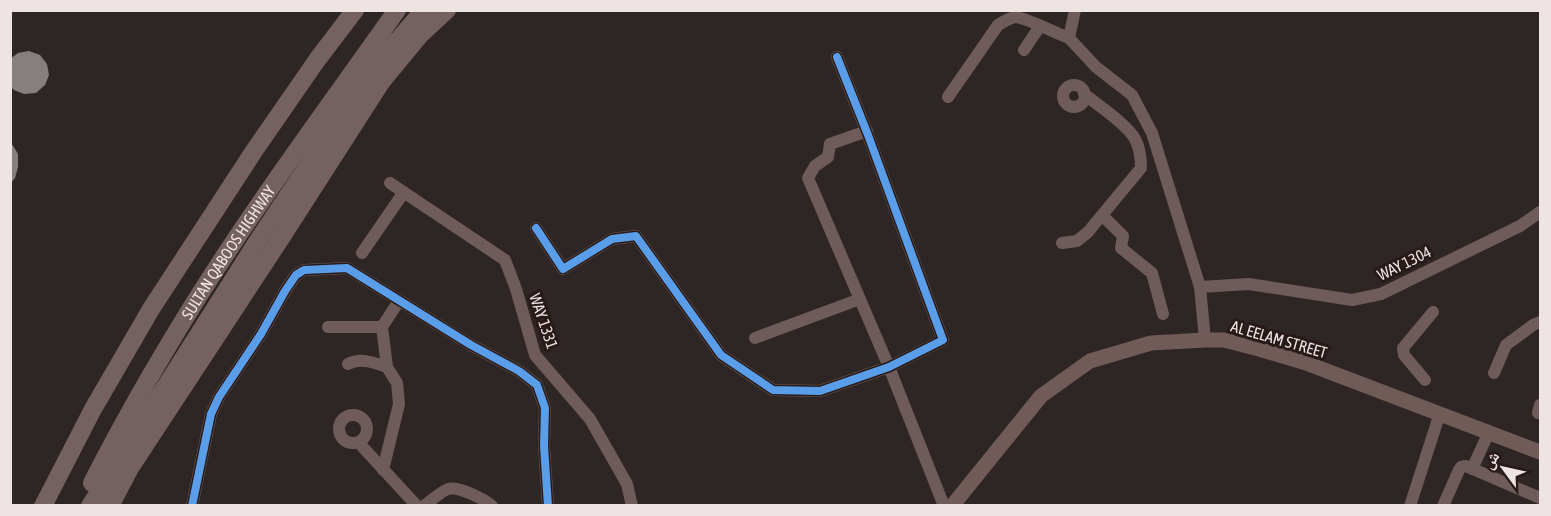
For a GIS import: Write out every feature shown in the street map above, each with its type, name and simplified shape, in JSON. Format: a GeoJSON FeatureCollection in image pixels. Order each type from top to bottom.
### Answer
{"type":"FeatureCollection","features":[{"type":"Feature","properties":{"kind":"highway","name":"SULTAN QABOOS HIGHWAY"},"geometry":{"type":"LineString","coordinates":[[43,506],[93,409],[151,309],[260,142],[355,10]]}},
{"type":"Feature","properties":{"kind":"highway","name":"SULTAN QABOOS HIGHWAY"},"geometry":{"type":"LineString","coordinates":[[80,506],[122,424],[193,305],[261,201],[397,10]]}},
{"type":"Feature","properties":{"kind":"highway"},"geometry":{"type":"LineString","coordinates":[[90,506],[257,242],[330,133],[380,61],[426,10]]}},
{"type":"Feature","properties":{"kind":"highway"},"geometry":{"type":"LineString","coordinates":[[110,506],[130,468],[382,81],[420,35],[447,10]]}},
{"type":"Feature","properties":{"kind":"main road","name":"AL EELAM STREET"},"geometry":{"type":"LineString","coordinates":[[952,506],[1041,396],[1090,361],[1151,343],[1224,340],[1259,349],[1306,363],[1540,452]]}},
{"type":"Feature","properties":{"kind":"street"},"geometry":{"type":"LineString","coordinates":[[1069,38],[1077,12]]}},
{"type":"Feature","properties":{"kind":"street"},"geometry":{"type":"LineString","coordinates":[[948,97],[998,26],[1016,17],[1029,20],[1069,38],[1096,67],[1132,95],[1152,133],[1200,287],[1205,340]]}},
{"type":"Feature","properties":{"kind":"street"},"geometry":{"type":"LineString","coordinates":[[1024,50],[1040,26]]}},
{"type":"Feature","properties":{"kind":"street"},"geometry":{"type":"LineString","coordinates":[[536,228],[563,269],[612,239],[636,237],[721,355],[773,390],[820,391],[889,367],[943,340],[867,131],[837,57]]}},
{"type":"Feature","properties":{"kind":"street"},"geometry":{"type":"LineString","coordinates":[[1062,243],[1077,241],[1088,232],[1141,168],[1141,157],[1136,140],[1130,132],[1084,94]]}},
{"type":"Feature","properties":{"kind":"street"},"geometry":{"type":"LineString","coordinates":[[867,131],[830,144],[828,157],[815,166],[808,178],[889,367],[944,506]]}},
{"type":"Feature","properties":{"kind":"street","name":"WAY 1331"},"geometry":{"type":"LineString","coordinates":[[390,183],[505,260],[536,355],[590,419],[627,484],[632,506]]}},
{"type":"Feature","properties":{"kind":"street"},"geometry":{"type":"LineString","coordinates":[[362,253],[404,192]]}},
{"type":"Feature","properties":{"kind":"street","name":"WAY 1304"},"geometry":{"type":"LineString","coordinates":[[1200,287],[1249,284],[1352,300],[1381,294],[1520,226],[1540,212]]}},
{"type":"Feature","properties":{"kind":"street"},"geometry":{"type":"LineString","coordinates":[[1102,215],[1123,236],[1120,248],[1152,273],[1163,314]]}},
{"type":"Feature","properties":{"kind":"street"},"geometry":{"type":"LineString","coordinates":[[192,506],[211,414],[219,397],[261,334],[285,291],[296,275],[304,270],[347,268],[471,345],[519,371],[537,385],[545,408],[544,446],[548,506]]}},
{"type":"Feature","properties":{"kind":"street"},"geometry":{"type":"LineString","coordinates":[[755,338],[860,299]]}},
{"type":"Feature","properties":{"kind":"street"},"geometry":{"type":"LineString","coordinates":[[383,470],[399,404],[397,383],[387,368],[382,327],[399,301]]}},
{"type":"Feature","properties":{"kind":"street"},"geometry":{"type":"LineString","coordinates":[[1425,380],[1404,355],[1403,348],[1433,312]]}},
{"type":"Feature","properties":{"kind":"street"},"geometry":{"type":"LineString","coordinates":[[328,327],[382,327]]}},
{"type":"Feature","properties":{"kind":"street"},"geometry":{"type":"LineString","coordinates":[[1494,373],[1506,345],[1538,327]]}},
{"type":"Feature","properties":{"kind":"street"},"geometry":{"type":"LineString","coordinates":[[348,364],[355,360],[387,368]]}},
{"type":"Feature","properties":{"kind":"street"},"geometry":{"type":"LineString","coordinates":[[1410,506],[1440,413]]}},
{"type":"Feature","properties":{"kind":"street"},"geometry":{"type":"LineString","coordinates":[[1472,469],[1489,432]]}},
{"type":"Feature","properties":{"kind":"street"},"geometry":{"type":"LineString","coordinates":[[358,442],[417,506]]}},
{"type":"Feature","properties":{"kind":"street"},"geometry":{"type":"LineString","coordinates":[[1443,506],[1461,467],[1466,466],[1540,498]]}},
{"type":"Feature","properties":{"kind":"street"},"geometry":{"type":"LineString","coordinates":[[424,506],[448,489],[462,490],[492,506]]}},
{"type":"Feature","properties":{"kind":"building"},"geometry":{"type":"Polygon","coordinates":[[[29,51],[40,55],[47,64],[49,75],[45,85],[36,93],[24,94],[10,86],[10,59],[18,53],[29,51]]]}},
{"type":"Feature","properties":{"kind":"building"},"geometry":{"type":"Polygon","coordinates":[[[10,141],[18,154],[18,167],[15,178],[10,184],[10,141]]]}},
{"type":"Feature","properties":{"kind":"cycle path"},"geometry":{"type":"LineString","coordinates":[[536,228],[563,269],[612,239],[636,236],[721,355],[773,390],[820,391],[889,367],[943,340],[837,57]]}},
{"type":"Feature","properties":{"kind":"cycle path"},"geometry":{"type":"LineString","coordinates":[[192,506],[211,414],[219,397],[261,334],[285,291],[296,275],[304,270],[347,268],[471,345],[519,371],[537,385],[545,408],[544,446],[548,506]]}}]}
